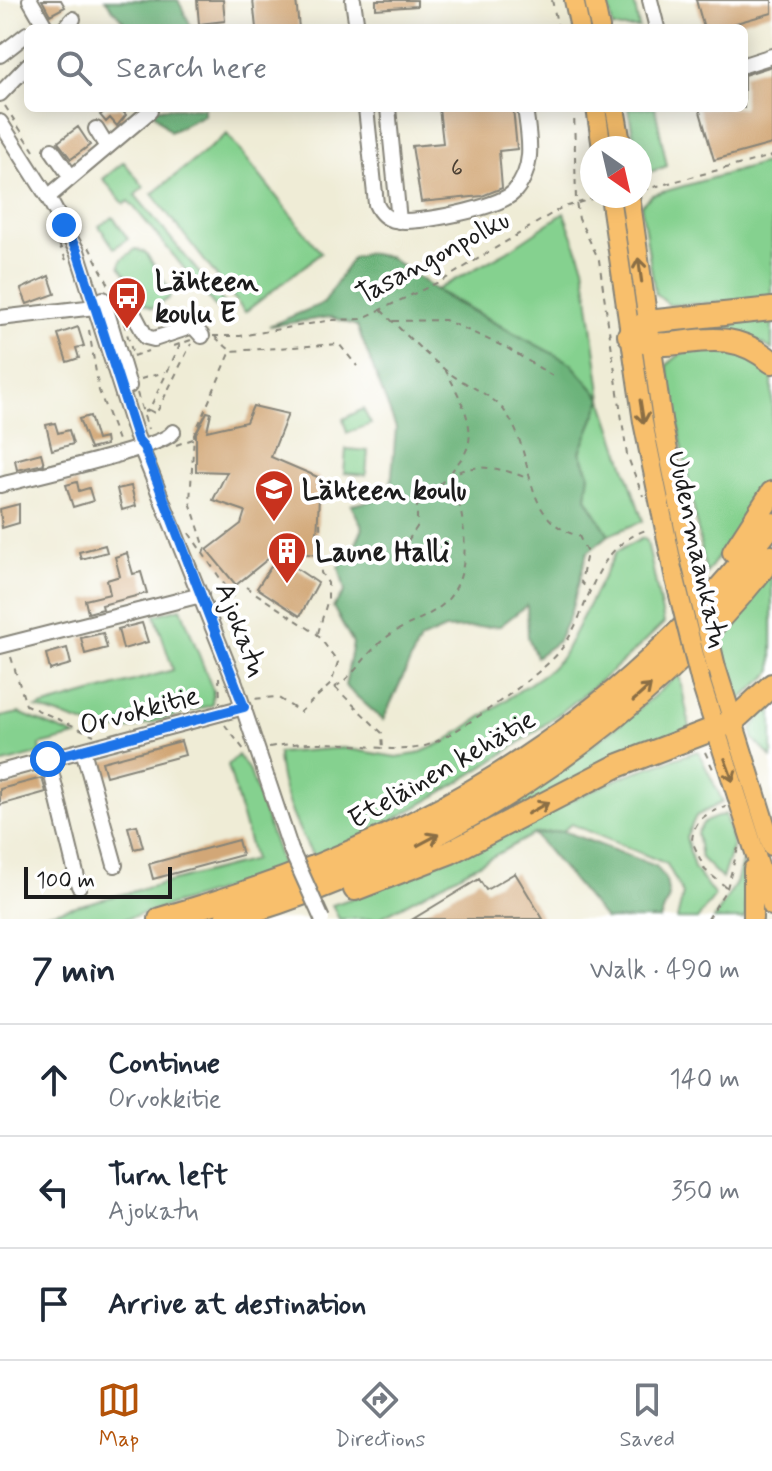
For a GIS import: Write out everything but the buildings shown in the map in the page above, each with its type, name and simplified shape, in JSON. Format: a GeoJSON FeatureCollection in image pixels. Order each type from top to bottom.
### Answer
{"type":"FeatureCollection","features":[{"type":"Feature","properties":{"kind":"highway"},"geometry":{"type":"LineString","coordinates":[[642,334],[772,309]]}},
{"type":"Feature","properties":{"kind":"highway"},"geometry":{"type":"LineString","coordinates":[[642,334],[733,340],[756,349],[772,362]]}},
{"type":"Feature","properties":{"kind":"highway"},"geometry":{"type":"LineString","coordinates":[[587,714],[666,636],[705,591],[772,493]]}},
{"type":"Feature","properties":{"kind":"highway","name":"Eteläinen kehätie"},"geometry":{"type":"LineString","coordinates":[[160,919],[264,888],[391,837],[495,778],[587,714],[651,659],[705,605],[772,524]]}},
{"type":"Feature","properties":{"kind":"highway","name":"Eteläinen kehätie"},"geometry":{"type":"LineString","coordinates":[[226,919],[313,892],[388,860],[476,813],[555,763],[670,669],[716,623],[772,557]]}},
{"type":"Feature","properties":{"kind":"highway"},"geometry":{"type":"LineString","coordinates":[[258,919],[301,908],[431,861],[509,824],[595,776],[715,729],[772,685]]}},
{"type":"Feature","properties":{"kind":"main road"},"geometry":{"type":"LineString","coordinates":[[574,0],[579,24]]}},
{"type":"Feature","properties":{"kind":"main road"},"geometry":{"type":"LineString","coordinates":[[594,0],[599,24]]}},
{"type":"Feature","properties":{"kind":"main road"},"geometry":{"type":"LineString","coordinates":[[597,112],[600,136]]}},
{"type":"Feature","properties":{"kind":"main road"},"geometry":{"type":"LineString","coordinates":[[616,112],[620,136]]}},
{"type":"Feature","properties":{"kind":"main road","name":"Uudenmaankatu"},"geometry":{"type":"LineString","coordinates":[[613,208],[716,667],[715,729],[772,846]]}},
{"type":"Feature","properties":{"kind":"main road","name":"Uudenmaankatu"},"geometry":{"type":"LineString","coordinates":[[631,208],[642,334],[675,579],[744,839],[772,906]]}},
{"type":"Feature","properties":{"kind":"main road"},"geometry":{"type":"LineString","coordinates":[[744,839],[753,919]]}},
{"type":"Feature","properties":{"kind":"street"},"geometry":{"type":"LineString","coordinates":[[30,0],[62,24]]}},
{"type":"Feature","properties":{"kind":"street"},"geometry":{"type":"LineString","coordinates":[[353,0],[356,24]]}},
{"type":"Feature","properties":{"kind":"street"},"geometry":{"type":"LineString","coordinates":[[650,0],[656,24]]}},
{"type":"Feature","properties":{"kind":"street"},"geometry":{"type":"LineString","coordinates":[[0,55],[23,59],[0,94]]}},
{"type":"Feature","properties":{"kind":"street"},"geometry":{"type":"LineString","coordinates":[[748,64],[772,56]]}},
{"type":"Feature","properties":{"kind":"street"},"geometry":{"type":"LineString","coordinates":[[48,197],[144,112]]}},
{"type":"Feature","properties":{"kind":"street"},"geometry":{"type":"LineString","coordinates":[[366,112],[376,204],[384,215],[399,221],[488,208],[514,192],[529,161],[531,146],[526,112]]}},
{"type":"Feature","properties":{"kind":"street"},"geometry":{"type":"LineString","coordinates":[[388,112],[399,221]]}},
{"type":"Feature","properties":{"kind":"street","name":"Ajokatu"},"geometry":{"type":"LineString","coordinates":[[0,122],[48,197],[77,251],[88,263],[145,438],[144,447],[201,595],[248,703],[291,850],[322,919]]}},
{"type":"Feature","properties":{"kind":"street"},"geometry":{"type":"LineString","coordinates":[[96,129],[107,147]]}},
{"type":"Feature","properties":{"kind":"street"},"geometry":{"type":"LineString","coordinates":[[52,150],[71,177]]}},
{"type":"Feature","properties":{"kind":"street"},"geometry":{"type":"LineString","coordinates":[[0,318],[100,306],[121,299],[128,303],[146,337],[154,339],[193,326],[203,337]]}},
{"type":"Feature","properties":{"kind":"street"},"geometry":{"type":"LineString","coordinates":[[0,485],[144,447],[169,438],[173,432]]}},
{"type":"Feature","properties":{"kind":"street"},"geometry":{"type":"LineString","coordinates":[[4,645],[201,595]]}},
{"type":"Feature","properties":{"kind":"street","name":"Orvokkitie"},"geometry":{"type":"LineString","coordinates":[[0,772],[248,703]]}},
{"type":"Feature","properties":{"kind":"street"},"geometry":{"type":"LineString","coordinates":[[83,750],[115,865]]}},
{"type":"Feature","properties":{"kind":"street"},"geometry":{"type":"LineString","coordinates":[[48,759],[79,886]]}},
{"type":"Feature","properties":{"kind":"path"},"geometry":{"type":"LineString","coordinates":[[552,0],[557,24]]}},
{"type":"Feature","properties":{"kind":"path"},"geometry":{"type":"LineString","coordinates":[[574,112],[577,136],[572,163],[579,219],[599,260],[627,455],[647,505]]}},
{"type":"Feature","properties":{"kind":"path"},"geometry":{"type":"LineString","coordinates":[[652,188],[772,156]]}},
{"type":"Feature","properties":{"kind":"path","name":"Tasangonpolku"},"geometry":{"type":"LineString","coordinates":[[170,346],[203,337],[240,336],[332,320],[361,319],[445,279],[580,201]]}},
{"type":"Feature","properties":{"kind":"path"},"geometry":{"type":"LineString","coordinates":[[380,310],[446,371],[485,394],[507,414],[524,450],[538,507],[559,531],[579,536],[587,553],[581,582],[590,592]]}},
{"type":"Feature","properties":{"kind":"path"},"geometry":{"type":"LineString","coordinates":[[392,321],[445,320],[507,348],[556,378]]}},
{"type":"Feature","properties":{"kind":"path"},"geometry":{"type":"LineString","coordinates":[[90,325],[99,391],[123,452]]}},
{"type":"Feature","properties":{"kind":"path"},"geometry":{"type":"LineString","coordinates":[[149,410],[156,414],[203,337],[231,351],[339,344],[357,366]]}},
{"type":"Feature","properties":{"kind":"path"},"geometry":{"type":"LineString","coordinates":[[143,413],[149,410],[181,344]]}},
{"type":"Feature","properties":{"kind":"path"},"geometry":{"type":"LineString","coordinates":[[133,356],[158,349]]}},
{"type":"Feature","properties":{"kind":"path"},"geometry":{"type":"LineString","coordinates":[[203,554],[205,548],[190,502],[194,435],[231,351]]}},
{"type":"Feature","properties":{"kind":"path"},"geometry":{"type":"LineString","coordinates":[[401,551],[417,527],[417,505],[426,505],[467,451],[469,428],[461,400],[446,371]]}},
{"type":"Feature","properties":{"kind":"path"},"geometry":{"type":"LineString","coordinates":[[139,380],[167,372]]}},
{"type":"Feature","properties":{"kind":"path"},"geometry":{"type":"LineString","coordinates":[[99,391],[109,389]]}},
{"type":"Feature","properties":{"kind":"path"},"geometry":{"type":"LineString","coordinates":[[451,473],[481,465],[531,480]]}},
{"type":"Feature","properties":{"kind":"path"},"geometry":{"type":"LineString","coordinates":[[335,687],[349,679],[370,650],[450,598],[463,565],[465,543],[451,473]]}},
{"type":"Feature","properties":{"kind":"path"},"geometry":{"type":"LineString","coordinates":[[317,634],[328,599],[328,583],[321,573],[320,519]]}},
{"type":"Feature","properties":{"kind":"path"},"geometry":{"type":"LineString","coordinates":[[269,747],[344,744],[413,749],[440,740],[541,669],[561,650],[604,560],[616,545],[654,527]]}},
{"type":"Feature","properties":{"kind":"path"},"geometry":{"type":"LineString","coordinates":[[188,532],[233,597]]}},
{"type":"Feature","properties":{"kind":"path"},"geometry":{"type":"LineString","coordinates":[[246,587],[317,634],[338,662],[331,684],[298,712],[283,699],[248,703]]}},
{"type":"Feature","properties":{"kind":"path"},"geometry":{"type":"LineString","coordinates":[[4,645],[26,705],[42,715],[87,730],[95,736]]}},
{"type":"Feature","properties":{"kind":"path"},"geometry":{"type":"LineString","coordinates":[[331,684],[382,733],[383,749]]}},
{"type":"Feature","properties":{"kind":"path"},"geometry":{"type":"LineString","coordinates":[[715,729],[719,781]]}},
{"type":"Feature","properties":{"kind":"path"},"geometry":{"type":"LineString","coordinates":[[726,807],[712,810],[700,820],[692,841],[705,870],[727,888]]}},
{"type":"Feature","properties":{"kind":"path"},"geometry":{"type":"LineString","coordinates":[[708,919],[727,888],[744,839]]}},
{"type":"Feature","properties":{"kind":"green space"},"geometry":{"type":"Polygon","coordinates":[[[105,0],[178,0],[190,24],[126,24],[105,0]]]}},
{"type":"Feature","properties":{"kind":"green space"},"geometry":{"type":"Polygon","coordinates":[[[607,0],[634,0],[638,24],[612,24],[607,0]]]}},
{"type":"Feature","properties":{"kind":"green space"},"geometry":{"type":"Polygon","coordinates":[[[153,112],[204,112],[204,115],[170,132],[153,112]]]}},
{"type":"Feature","properties":{"kind":"green space"},"geometry":{"type":"Polygon","coordinates":[[[629,112],[656,112],[667,166],[652,171],[652,136],[634,136],[629,112]]]}},
{"type":"Feature","properties":{"kind":"green space"},"geometry":{"type":"Polygon","coordinates":[[[227,134],[321,253],[245,312],[152,194],[227,134]]]}},
{"type":"Feature","properties":{"kind":"green space"},"geometry":{"type":"Polygon","coordinates":[[[772,161],[772,300],[669,305],[655,293],[641,208],[652,208],[652,195],[772,161]]]}},
{"type":"Feature","properties":{"kind":"green space"},"geometry":{"type":"Polygon","coordinates":[[[124,162],[144,187],[135,195],[225,304],[218,310],[129,201],[124,204],[103,179],[124,162]]]}},
{"type":"Feature","properties":{"kind":"green space"},"geometry":{"type":"Polygon","coordinates":[[[564,213],[584,266],[602,399],[571,364],[436,290],[506,252],[564,213]]]}},
{"type":"Feature","properties":{"kind":"green space"},"geometry":{"type":"Polygon","coordinates":[[[113,217],[128,239],[114,248],[99,226],[113,217]]]}},
{"type":"Feature","properties":{"kind":"green space"},"geometry":{"type":"Polygon","coordinates":[[[136,249],[146,253],[171,292],[169,298],[152,308],[145,304],[120,266],[122,259],[136,249]]]}},
{"type":"Feature","properties":{"kind":"green space"},"geometry":{"type":"Polygon","coordinates":[[[366,253],[389,257],[450,300],[571,363],[602,399],[580,452],[589,473],[586,498],[609,535],[587,553],[570,615],[558,641],[536,657],[528,637],[527,605],[500,626],[445,629],[420,640],[383,720],[345,686],[353,643],[333,607],[345,591],[339,567],[355,546],[363,528],[351,505],[390,497],[396,428],[357,326],[330,317],[269,326],[324,303],[352,258],[366,253]]]}},
{"type":"Feature","properties":{"kind":"green space"},"geometry":{"type":"Polygon","coordinates":[[[772,319],[772,350],[746,336],[733,333],[663,334],[662,329],[772,319]]]}},
{"type":"Feature","properties":{"kind":"green space"},"geometry":{"type":"Polygon","coordinates":[[[728,349],[752,357],[772,373],[772,468],[740,526],[706,574],[667,365],[683,352],[728,349]]]}},
{"type":"Feature","properties":{"kind":"green space"},"geometry":{"type":"Polygon","coordinates":[[[602,399],[643,521],[609,535],[586,498],[589,473],[580,452],[602,399]]]}},
{"type":"Feature","properties":{"kind":"green space"},"geometry":{"type":"Polygon","coordinates":[[[363,409],[371,424],[347,433],[343,419],[363,409]]]}},
{"type":"Feature","properties":{"kind":"green space"},"geometry":{"type":"Polygon","coordinates":[[[346,449],[368,451],[366,475],[344,473],[346,449]]]}},
{"type":"Feature","properties":{"kind":"green space"},"geometry":{"type":"Polygon","coordinates":[[[643,538],[647,541],[664,623],[584,694],[500,756],[364,836],[315,860],[290,808],[278,753],[343,748],[396,757],[417,754],[446,741],[548,671],[562,657],[616,552],[643,538]]]}},
{"type":"Feature","properties":{"kind":"green space"},"geometry":{"type":"Polygon","coordinates":[[[772,572],[772,672],[738,702],[718,634],[772,572]]]}},
{"type":"Feature","properties":{"kind":"green space"},"geometry":{"type":"Polygon","coordinates":[[[181,608],[213,691],[212,705],[131,729],[104,730],[37,708],[173,670],[155,615],[181,608]]]}},
{"type":"Feature","properties":{"kind":"green space"},"geometry":{"type":"Polygon","coordinates":[[[679,674],[690,727],[416,859],[553,774],[679,674]]]}},
{"type":"Feature","properties":{"kind":"green space"},"geometry":{"type":"Polygon","coordinates":[[[772,700],[772,758],[753,739],[752,729],[772,700]]]}},
{"type":"Feature","properties":{"kind":"green space"},"geometry":{"type":"Polygon","coordinates":[[[19,713],[76,736],[40,745],[41,753],[0,764],[0,717],[19,713]]]}},
{"type":"Feature","properties":{"kind":"green space"},"geometry":{"type":"Polygon","coordinates":[[[698,751],[723,802],[696,816],[686,837],[694,868],[715,896],[697,919],[677,919],[683,894],[667,864],[571,824],[563,831],[534,834],[378,919],[339,919],[332,905],[373,891],[626,775],[698,751]]]}},
{"type":"Feature","properties":{"kind":"green space"},"geometry":{"type":"Polygon","coordinates":[[[238,755],[250,772],[284,871],[125,919],[26,919],[254,860],[228,765],[238,755]]]}},
{"type":"Feature","properties":{"kind":"green space"},"geometry":{"type":"Polygon","coordinates":[[[725,814],[733,845],[722,879],[701,858],[697,833],[704,822],[725,814]]]}},
{"type":"Feature","properties":{"kind":"green space"},"geometry":{"type":"Polygon","coordinates":[[[563,831],[656,866],[666,880],[669,897],[660,919],[605,919],[534,834],[563,831]]]}},
{"type":"Feature","properties":{"kind":"green space"},"geometry":{"type":"Polygon","coordinates":[[[743,858],[746,915],[743,919],[714,919],[736,883],[743,858]]]}},
{"type":"Feature","properties":{"kind":"place","name":"Lähteen koulu E"},"geometry":{"type":"Point","coordinates":[127,330]}},
{"type":"Feature","properties":{"kind":"place","name":"Lähteen koulu"},"geometry":{"type":"Point","coordinates":[274,523]}},
{"type":"Feature","properties":{"kind":"place","name":"Laune Halli"},"geometry":{"type":"Point","coordinates":[287,585]}},
{"type":"Feature","properties":{"kind":"route"},"geometry":{"type":"LineString","coordinates":[[48,759],[244,707],[144,447],[138,440],[77,251],[64,225]]}}]}
